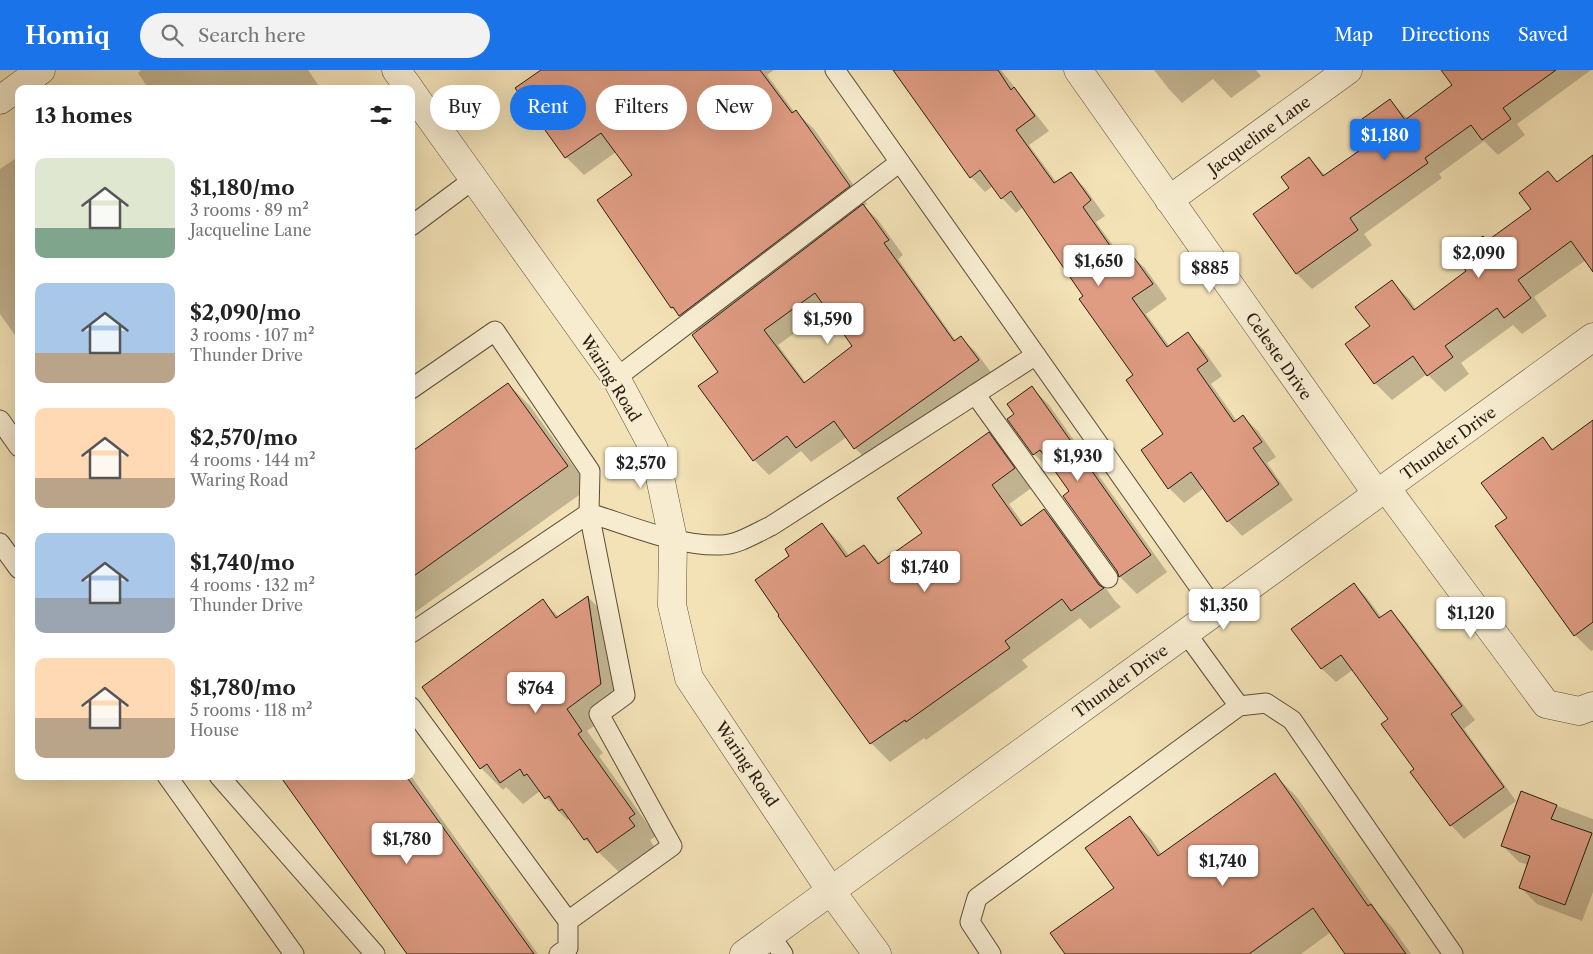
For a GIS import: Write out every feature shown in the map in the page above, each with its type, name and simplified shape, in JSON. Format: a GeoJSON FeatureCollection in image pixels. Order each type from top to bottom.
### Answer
{"type":"FeatureCollection","features":[{"type":"Feature","properties":{"kind":"street"},"geometry":{"type":"LineString","coordinates":[[20,85],[41,70]]}},
{"type":"Feature","properties":{"kind":"street","name":"Waring Road"},"geometry":{"type":"LineString","coordinates":[[396,70],[407,85]]}},
{"type":"Feature","properties":{"kind":"street","name":"Celeste Drive"},"geometry":{"type":"LineString","coordinates":[[1078,70],[1169,200],[1382,491],[1546,704],[1579,710],[1593,706]]}},
{"type":"Feature","properties":{"kind":"street","name":"Jacqueline Lane"},"geometry":{"type":"LineString","coordinates":[[1169,200],[1348,70]]}},
{"type":"Feature","properties":{"kind":"street"},"geometry":{"type":"LineString","coordinates":[[0,100],[15,89]]}},
{"type":"Feature","properties":{"kind":"street","name":"Waring Road"},"geometry":{"type":"LineString","coordinates":[[415,96],[616,378],[654,449],[673,539],[672,605],[690,678],[831,891],[877,954]]}},
{"type":"Feature","properties":{"kind":"street","name":"Thunder Drive"},"geometry":{"type":"LineString","coordinates":[[744,954],[777,944],[831,891],[1593,337]]}},
{"type":"Feature","properties":{"kind":"lane"},"geometry":{"type":"LineString","coordinates":[[835,70],[1216,611]]}},
{"type":"Feature","properties":{"kind":"lane"},"geometry":{"type":"LineString","coordinates":[[616,378],[900,162]]}},
{"type":"Feature","properties":{"kind":"lane"},"geometry":{"type":"LineString","coordinates":[[415,223],[474,179]]}},
{"type":"Feature","properties":{"kind":"lane"},"geometry":{"type":"LineString","coordinates":[[415,386],[496,331],[590,471],[589,513],[625,695],[599,714],[672,846],[568,921]]}},
{"type":"Feature","properties":{"kind":"lane"},"geometry":{"type":"LineString","coordinates":[[589,513],[673,539],[722,545],[741,539],[771,526],[1036,355]]}},
{"type":"Feature","properties":{"kind":"lane"},"geometry":{"type":"LineString","coordinates":[[975,394],[1108,578]]}},
{"type":"Feature","properties":{"kind":"lane"},"geometry":{"type":"LineString","coordinates":[[0,420],[15,441]]}},
{"type":"Feature","properties":{"kind":"lane"},"geometry":{"type":"LineString","coordinates":[[415,630],[589,513]]}},
{"type":"Feature","properties":{"kind":"lane"},"geometry":{"type":"LineString","coordinates":[[0,543],[15,564]]}},
{"type":"Feature","properties":{"kind":"lane"},"geometry":{"type":"LineString","coordinates":[[1186,633],[1238,706]]}},
{"type":"Feature","properties":{"kind":"lane"},"geometry":{"type":"LineString","coordinates":[[991,954],[970,922],[977,898],[1238,706],[1266,703],[1292,720],[1453,954]]}},
{"type":"Feature","properties":{"kind":"lane"},"geometry":{"type":"LineString","coordinates":[[415,712],[568,921],[568,948],[559,954]]}},
{"type":"Feature","properties":{"kind":"lane"},"geometry":{"type":"LineString","coordinates":[[170,780],[294,954]]}},
{"type":"Feature","properties":{"kind":"lane"},"geometry":{"type":"LineString","coordinates":[[223,780],[375,954]]}},
{"type":"Feature","properties":{"kind":"building"},"geometry":{"type":"Polygon","coordinates":[[[541,70],[760,70],[771,85],[697,85],[697,130],[772,130],[772,86],[792,113],[796,110],[850,186],[679,316],[673,307],[671,308],[597,200],[632,175],[601,133],[565,158],[545,130],[586,130],[586,85],[519,85],[541,70]]]}},
{"type":"Feature","properties":{"kind":"building"},"geometry":{"type":"Polygon","coordinates":[[[893,70],[998,70],[1011,90],[1014,87],[1035,116],[1016,130],[1054,183],[1071,172],[1091,200],[1083,207],[1120,260],[1130,252],[1153,284],[1132,298],[1167,347],[1188,332],[1208,361],[1197,369],[1234,422],[1243,415],[1262,442],[1253,448],[1279,484],[1227,522],[1191,472],[1168,489],[1141,450],[1163,434],[1126,380],[1133,375],[1079,299],[1083,296],[1011,191],[1001,199],[980,170],[970,178],[893,70]]]}},
{"type":"Feature","properties":{"kind":"building"},"geometry":{"type":"Polygon","coordinates":[[[1441,70],[1556,70],[1503,108],[1511,119],[1482,140],[1471,125],[1425,158],[1428,163],[1350,218],[1358,230],[1296,274],[1253,214],[1289,188],[1281,177],[1309,157],[1323,176],[1376,139],[1362,119],[1390,99],[1405,120],[1452,85],[1441,70]]]}},
{"type":"Feature","properties":{"kind":"building"},"geometry":{"type":"Polygon","coordinates":[[[1593,155],[1593,272],[1571,241],[1518,280],[1531,298],[1504,318],[1497,308],[1445,346],[1453,357],[1427,376],[1413,356],[1374,384],[1345,344],[1370,326],[1355,307],[1392,280],[1414,310],[1466,271],[1454,257],[1483,236],[1487,241],[1531,209],[1519,193],[1548,171],[1557,182],[1593,155]]]}},
{"type":"Feature","properties":{"kind":"building"},"geometry":{"type":"Polygon","coordinates":[[[863,204],[889,240],[884,243],[954,341],[961,336],[979,360],[854,449],[834,421],[796,448],[787,436],[753,461],[698,386],[718,372],[692,335],[863,204]],[[815,293],[764,330],[804,383],[852,346],[815,293]]]}},
{"type":"Feature","properties":{"kind":"building"},"geometry":{"type":"Polygon","coordinates":[[[508,383],[568,466],[415,575],[415,449],[508,383]]]}},
{"type":"Feature","properties":{"kind":"building"},"geometry":{"type":"Polygon","coordinates":[[[1032,386],[1151,555],[1119,577],[1117,571],[1063,496],[1069,491],[1040,450],[1033,455],[1007,419],[1014,414],[1007,404],[1032,386]]]}},
{"type":"Feature","properties":{"kind":"building"},"geometry":{"type":"Polygon","coordinates":[[[1593,420],[1593,622],[1574,636],[1495,526],[1507,518],[1481,483],[1543,437],[1552,450],[1593,420]]]}},
{"type":"Feature","properties":{"kind":"building"},"geometry":{"type":"Polygon","coordinates":[[[989,432],[1015,468],[992,485],[1021,526],[1044,509],[1099,585],[1104,588],[1071,611],[1062,599],[1005,641],[1010,648],[906,722],[905,720],[870,744],[778,616],[755,580],[789,556],[785,549],[822,523],[846,557],[864,545],[878,564],[922,533],[897,498],[989,432]]]}},
{"type":"Feature","properties":{"kind":"building"},"geometry":{"type":"Polygon","coordinates":[[[1354,583],[1379,618],[1391,610],[1438,673],[1462,706],[1451,714],[1504,787],[1450,826],[1410,772],[1414,769],[1381,724],[1388,719],[1341,655],[1321,669],[1291,629],[1354,583]]]}},
{"type":"Feature","properties":{"kind":"building"},"geometry":{"type":"Polygon","coordinates":[[[588,596],[601,684],[567,709],[582,731],[578,734],[635,814],[629,818],[635,826],[597,853],[587,838],[584,840],[562,809],[559,811],[549,796],[545,799],[527,774],[524,776],[520,769],[500,783],[487,764],[480,769],[422,687],[543,599],[556,618],[588,596]]]}},
{"type":"Feature","properties":{"kind":"building"},"geometry":{"type":"Polygon","coordinates":[[[1275,773],[1368,906],[1371,904],[1406,954],[1345,954],[1313,908],[1249,954],[1065,954],[1050,933],[1114,888],[1085,848],[1130,816],[1158,856],[1275,773]]]}},
{"type":"Feature","properties":{"kind":"building"},"geometry":{"type":"Polygon","coordinates":[[[283,780],[409,780],[534,954],[407,954],[283,780]]]}},
{"type":"Feature","properties":{"kind":"building"},"geometry":{"type":"Polygon","coordinates":[[[1521,791],[1557,805],[1551,819],[1592,833],[1565,905],[1519,888],[1530,856],[1501,846],[1521,791]]]}}]}
